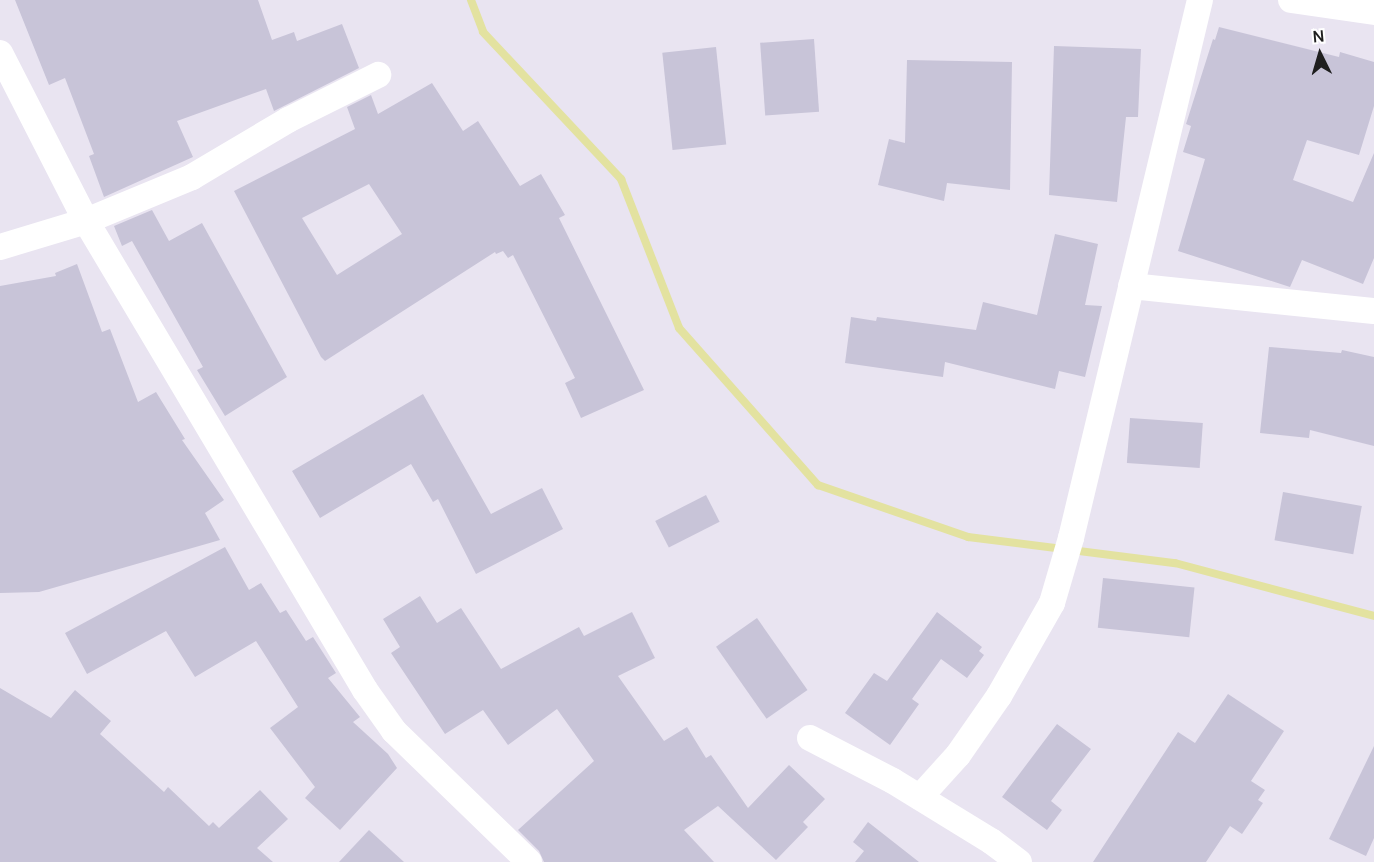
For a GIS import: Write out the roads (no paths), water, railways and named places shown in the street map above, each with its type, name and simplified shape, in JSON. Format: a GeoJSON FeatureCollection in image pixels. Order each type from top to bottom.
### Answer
{"type":"FeatureCollection","features":[{"type":"Feature","properties":{"kind":"street"},"geometry":{"type":"LineString","coordinates":[[920,797],[958,755],[999,696],[1052,603],[1071,538],[1078,501],[1200,0]]}},
{"type":"Feature","properties":{"kind":"street"},"geometry":{"type":"LineString","coordinates":[[1291,0],[1374,12]]}},
{"type":"Feature","properties":{"kind":"street"},"geometry":{"type":"LineString","coordinates":[[0,53],[86,221],[365,690],[394,731],[529,862]]}},
{"type":"Feature","properties":{"kind":"street"},"geometry":{"type":"LineString","coordinates":[[0,247],[86,221],[192,177],[288,120],[378,75]]}},
{"type":"Feature","properties":{"kind":"street"},"geometry":{"type":"LineString","coordinates":[[1131,286],[1374,311]]}},
{"type":"Feature","properties":{"kind":"street"},"geometry":{"type":"LineString","coordinates":[[810,738],[920,797],[1019,862]]}},
{"type":"Feature","properties":{"kind":"waterway"},"geometry":{"type":"LineString","coordinates":[[471,0],[483,32],[621,179],[679,328],[818,485],[968,537],[1175,563],[1374,616]]}}]}
